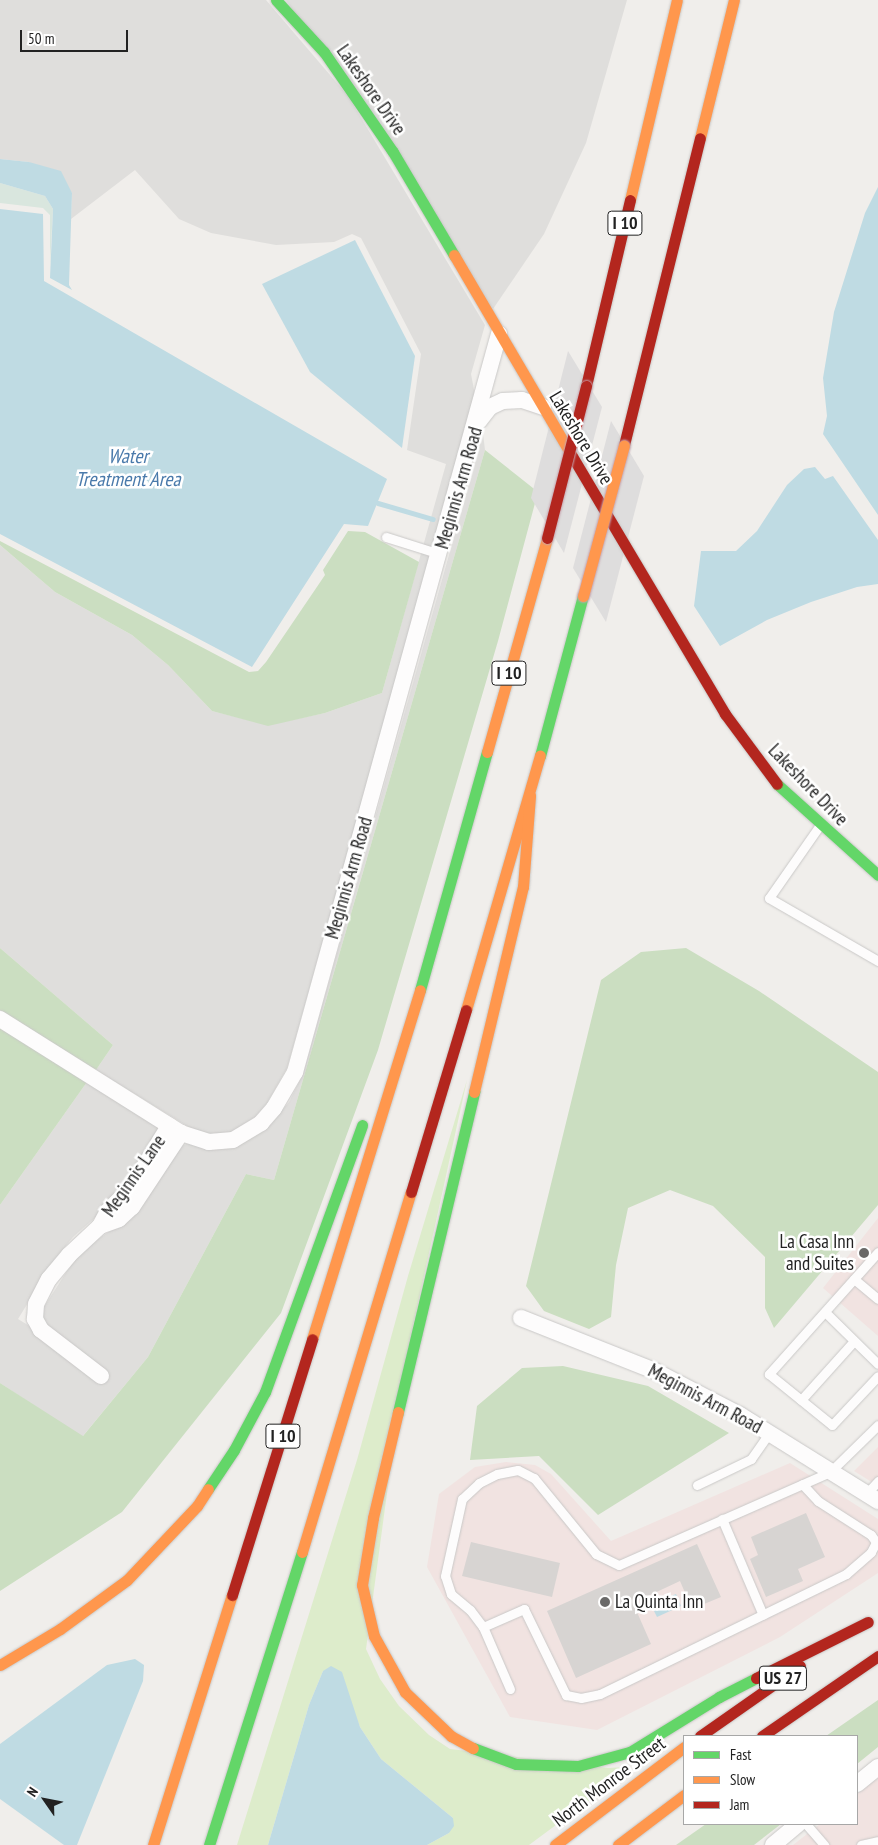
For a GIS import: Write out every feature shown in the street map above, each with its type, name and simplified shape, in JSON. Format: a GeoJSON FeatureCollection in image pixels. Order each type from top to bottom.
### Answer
{"type":"FeatureCollection","features":[{"type":"Feature","properties":{"kind":"main road","name":"Lakeshore Drive"},"geometry":{"type":"LineString","coordinates":[[276,0],[324,52],[355,93],[725,714],[776,782],[820,825],[878,875]]}},
{"type":"Feature","properties":{"kind":"main road","name":"I 10"},"geometry":{"type":"LineString","coordinates":[[153,1845],[410,1027],[547,538],[586,386],[677,0]]}},
{"type":"Feature","properties":{"kind":"main road"},"geometry":{"type":"LineString","coordinates":[[209,1845],[330,1466],[530,795],[624,445],[734,0]]}},
{"type":"Feature","properties":{"kind":"main road"},"geometry":{"type":"LineString","coordinates":[[530,795],[523,887],[371,1527],[362,1585],[374,1636],[405,1692],[451,1736],[483,1754],[516,1764],[578,1766],[630,1752],[719,1697],[868,1622]]}},
{"type":"Feature","properties":{"kind":"main road"},"geometry":{"type":"LineString","coordinates":[[0,1665],[60,1629],[127,1580],[197,1506],[234,1450],[265,1392],[365,1118],[410,1027]]}},
{"type":"Feature","properties":{"kind":"main road","name":"US 27"},"geometry":{"type":"LineString","coordinates":[[701,1735],[878,1615]]}},
{"type":"Feature","properties":{"kind":"main road","name":"US 27"},"geometry":{"type":"LineString","coordinates":[[763,1735],[878,1656]]}},
{"type":"Feature","properties":{"kind":"main road","name":"North Monroe Street"},"geometry":{"type":"LineString","coordinates":[[555,1845],[683,1749]]}},
{"type":"Feature","properties":{"kind":"main road"},"geometry":{"type":"LineString","coordinates":[[618,1845],[683,1796]]}},
{"type":"Feature","properties":{"kind":"street","name":"Meginnis Arm Road"},"geometry":{"type":"LineString","coordinates":[[0,1019],[175,1130],[222,1142],[248,1133],[274,1108],[295,1072],[500,334]]}},
{"type":"Feature","properties":{"kind":"street"},"geometry":{"type":"LineString","coordinates":[[476,425],[490,407],[504,401],[522,400],[543,407]]}},
{"type":"Feature","properties":{"kind":"street","name":"Meginnis Lane"},"geometry":{"type":"LineString","coordinates":[[101,1376],[52,1341],[35,1318],[36,1304],[49,1280],[69,1255],[100,1226],[119,1219],[132,1207],[175,1130]]}},
{"type":"Feature","properties":{"kind":"street","name":"Meginnis Arm Road"},"geometry":{"type":"LineString","coordinates":[[521,1318],[655,1371],[769,1433],[872,1497]]}},
{"type":"Feature","properties":{"kind":"street"},"geometry":{"type":"LineString","coordinates":[[858,1783],[878,1768]]}},
{"type":"Feature","properties":{"kind":"street"},"geometry":{"type":"LineString","coordinates":[[773,1845],[797,1825]]}},
{"type":"Feature","properties":{"kind":"lane"},"geometry":{"type":"LineString","coordinates":[[386,537],[440,554]]}},
{"type":"Feature","properties":{"kind":"lane"},"geometry":{"type":"LineString","coordinates":[[820,825],[769,898],[878,961]]}},
{"type":"Feature","properties":{"kind":"lane"},"geometry":{"type":"LineString","coordinates":[[878,1252],[769,1374],[832,1425],[878,1376]]}},
{"type":"Feature","properties":{"kind":"lane"},"geometry":{"type":"LineString","coordinates":[[854,1279],[878,1299]]}},
{"type":"Feature","properties":{"kind":"lane"},"geometry":{"type":"LineString","coordinates":[[825,1312],[878,1364]]}},
{"type":"Feature","properties":{"kind":"lane"},"geometry":{"type":"LineString","coordinates":[[800,1400],[854,1341]]}},
{"type":"Feature","properties":{"kind":"lane"},"geometry":{"type":"LineString","coordinates":[[510,1688],[483,1627],[470,1610],[451,1594],[445,1576],[462,1498],[479,1483],[497,1474],[518,1470],[534,1478],[596,1554],[619,1565],[830,1472],[878,1425]]}},
{"type":"Feature","properties":{"kind":"lane"},"geometry":{"type":"LineString","coordinates":[[697,1486],[751,1459],[769,1433]]}},
{"type":"Feature","properties":{"kind":"lane"},"geometry":{"type":"LineString","coordinates":[[872,1497],[878,1481]]}},
{"type":"Feature","properties":{"kind":"lane"},"geometry":{"type":"LineString","coordinates":[[483,1627],[524,1609],[566,1695],[581,1698],[600,1694],[846,1574],[872,1552],[876,1542],[871,1534],[818,1501],[802,1484]]}},
{"type":"Feature","properties":{"kind":"lane"},"geometry":{"type":"LineString","coordinates":[[722,1519],[763,1614]]}},
{"type":"Feature","properties":{"kind":"lane"},"geometry":{"type":"LineString","coordinates":[[807,1825],[824,1845]]}},
{"type":"Feature","properties":{"kind":"lane"},"geometry":{"type":"LineString","coordinates":[[861,1845],[878,1841]]}},
{"type":"Feature","properties":{"kind":"shaded area"},"geometry":{"type":"Polygon","coordinates":[[[0,0],[266,0],[348,96],[485,325],[471,374],[475,395],[469,422],[287,1068],[267,1103],[255,1117],[230,1133],[209,1134],[192,1129],[96,1070],[113,1045],[0,948],[0,545],[55,592],[132,635],[168,665],[212,711],[268,725],[325,713],[382,693],[446,464],[407,450],[421,354],[361,238],[352,234],[334,242],[276,245],[211,233],[179,219],[135,170],[71,219],[72,193],[29,162],[0,159],[0,0]]]}},
{"type":"Feature","properties":{"kind":"shaded area"},"geometry":{"type":"Polygon","coordinates":[[[286,0],[627,0],[586,143],[544,234],[493,309],[286,0]]]}},
{"type":"Feature","properties":{"kind":"shaded area"},"geometry":{"type":"Polygon","coordinates":[[[0,183],[45,196],[53,209],[50,265],[50,215],[43,208],[0,203],[0,183]]]}},
{"type":"Feature","properties":{"kind":"shaded area"},"geometry":{"type":"Polygon","coordinates":[[[483,434],[485,450],[274,1180],[246,1174],[148,1357],[82,1437],[0,1383],[0,1205],[87,1082],[165,1130],[112,1203],[73,1237],[55,1259],[18,1319],[31,1327],[69,1268],[85,1248],[113,1229],[178,1147],[189,1143],[210,1149],[236,1147],[266,1129],[289,1102],[303,1074],[483,434]]]}},
{"type":"Feature","properties":{"kind":"shaded area","name":"La Casa Inn and Suites"},"geometry":{"type":"Polygon","coordinates":[[[878,1218],[878,1336],[823,1288],[878,1218]]]}},
{"type":"Feature","properties":{"kind":"shaded area"},"geometry":{"type":"Polygon","coordinates":[[[878,1447],[878,1486],[854,1471],[878,1447]]]}},
{"type":"Feature","properties":{"kind":"shaded area","name":"La Quinta Inn"},"geometry":{"type":"Polygon","coordinates":[[[506,1462],[535,1465],[551,1474],[611,1541],[790,1463],[878,1519],[878,1573],[780,1637],[597,1730],[510,1717],[427,1567],[439,1494],[475,1467],[506,1462]]]}},
{"type":"Feature","properties":{"kind":"shaded area"},"geometry":{"type":"Polygon","coordinates":[[[878,1777],[878,1845],[793,1845],[819,1825],[858,1825],[858,1793],[878,1777]]]}},
{"type":"Feature","properties":{"kind":"green space"},"geometry":{"type":"Polygon","coordinates":[[[485,450],[538,492],[498,641],[378,1050],[281,1313],[122,1512],[0,1591],[0,1383],[83,1436],[148,1357],[246,1174],[274,1180],[485,450]]]}},
{"type":"Feature","properties":{"kind":"green space"},"geometry":{"type":"Polygon","coordinates":[[[348,531],[365,532],[419,562],[382,693],[325,713],[268,726],[212,711],[168,665],[132,635],[55,592],[0,545],[0,541],[249,672],[258,671],[266,662],[325,575],[323,570],[348,531]]]}},
{"type":"Feature","properties":{"kind":"green space"},"geometry":{"type":"Polygon","coordinates":[[[0,948],[113,1045],[96,1070],[0,1010],[0,948]]]}},
{"type":"Feature","properties":{"kind":"green space"},"geometry":{"type":"Polygon","coordinates":[[[686,948],[759,991],[878,1072],[878,1205],[774,1328],[765,1308],[765,1257],[713,1206],[670,1190],[628,1208],[616,1265],[611,1317],[589,1329],[544,1311],[526,1286],[601,980],[641,952],[686,948]]]}},
{"type":"Feature","properties":{"kind":"green space"},"geometry":{"type":"Polygon","coordinates":[[[0,1028],[87,1082],[0,1205],[0,1028]]]}},
{"type":"Feature","properties":{"kind":"green space"},"geometry":{"type":"Polygon","coordinates":[[[467,1080],[404,1367],[366,1649],[380,1679],[399,1706],[429,1735],[450,1749],[608,1768],[628,1767],[629,1771],[529,1845],[427,1845],[449,1833],[453,1818],[381,1759],[360,1727],[350,1701],[323,1671],[309,1705],[268,1845],[237,1845],[357,1460],[408,1276],[467,1080]]]}},
{"type":"Feature","properties":{"kind":"green space"},"geometry":{"type":"Polygon","coordinates":[[[563,1366],[648,1386],[729,1433],[598,1515],[539,1456],[470,1460],[477,1406],[522,1368],[563,1366]]]}},
{"type":"Feature","properties":{"kind":"green space"},"geometry":{"type":"Polygon","coordinates":[[[878,1700],[878,1747],[858,1763],[858,1735],[827,1735],[878,1700]]]}},
{"type":"Feature","properties":{"kind":"green space"},"geometry":{"type":"Polygon","coordinates":[[[705,1825],[780,1825],[754,1845],[676,1845],[705,1825]]]}},
{"type":"Feature","properties":{"kind":"water"},"geometry":{"type":"Polygon","coordinates":[[[0,159],[29,162],[61,171],[72,193],[69,285],[72,290],[50,278],[53,209],[45,196],[0,183],[0,159]]]}},
{"type":"Feature","properties":{"kind":"water"},"geometry":{"type":"Polygon","coordinates":[[[878,187],[878,515],[823,434],[827,416],[823,378],[834,312],[865,213],[878,187]]]}},
{"type":"Feature","properties":{"kind":"water","name":"Water Treatment Area"},"geometry":{"type":"Polygon","coordinates":[[[0,209],[43,214],[44,281],[387,479],[368,526],[344,524],[252,667],[0,534],[0,209]]]}},
{"type":"Feature","properties":{"kind":"water"},"geometry":{"type":"Polygon","coordinates":[[[355,240],[415,356],[402,448],[310,372],[262,284],[355,240]]]}},
{"type":"Feature","properties":{"kind":"water"},"geometry":{"type":"Polygon","coordinates":[[[815,467],[825,479],[833,476],[878,540],[878,584],[857,587],[811,602],[767,620],[720,646],[694,606],[701,551],[736,551],[757,531],[787,485],[804,469],[815,467]]]}},
{"type":"Feature","properties":{"kind":"water"},"geometry":{"type":"Polygon","coordinates":[[[676,1594],[681,1606],[657,1617],[651,1605],[676,1594]]]}},
{"type":"Feature","properties":{"kind":"water"},"geometry":{"type":"Polygon","coordinates":[[[135,1659],[144,1665],[143,1681],[77,1845],[64,1845],[0,1799],[0,1744],[107,1665],[135,1659]]]}},
{"type":"Feature","properties":{"kind":"water"},"geometry":{"type":"Polygon","coordinates":[[[331,1666],[342,1672],[360,1727],[381,1759],[453,1818],[454,1826],[449,1833],[427,1845],[268,1845],[309,1705],[323,1671],[331,1666]]]}},
{"type":"Feature","properties":{"kind":"pier"},"geometry":{"type":"Polygon","coordinates":[[[568,351],[602,407],[564,553],[531,498],[568,351]]]}},
{"type":"Feature","properties":{"kind":"pier"},"geometry":{"type":"Polygon","coordinates":[[[611,421],[644,476],[606,622],[573,568],[611,421]]]}},
{"type":"Feature","properties":{"kind":"building"},"geometry":{"type":"Polygon","coordinates":[[[806,1513],[825,1557],[798,1569],[803,1581],[766,1597],[750,1559],[758,1555],[751,1537],[806,1513]]]}},
{"type":"Feature","properties":{"kind":"building"},"geometry":{"type":"Polygon","coordinates":[[[471,1542],[560,1563],[552,1597],[462,1576],[471,1542]]]}},
{"type":"Feature","properties":{"kind":"building"},"geometry":{"type":"Polygon","coordinates":[[[697,1544],[721,1597],[692,1609],[680,1581],[633,1603],[651,1644],[576,1678],[547,1611],[697,1544]]]}},
{"type":"Feature","properties":{"kind":"waterway"},"geometry":{"type":"LineString","coordinates":[[378,503],[433,519]]}},
{"type":"Feature","properties":{"kind":"traffic: fast"},"geometry":{"type":"LineString","coordinates":[[276,0],[324,52],[393,152],[454,255]]}},
{"type":"Feature","properties":{"kind":"traffic: fast"},"geometry":{"type":"LineString","coordinates":[[540,756],[583,596]]}},
{"type":"Feature","properties":{"kind":"traffic: fast"},"geometry":{"type":"LineString","coordinates":[[420,990],[487,752]]}},
{"type":"Feature","properties":{"kind":"traffic: fast"},"geometry":{"type":"LineString","coordinates":[[777,784],[878,875]]}},
{"type":"Feature","properties":{"kind":"traffic: fast"},"geometry":{"type":"LineString","coordinates":[[398,1412],[474,1092]]}},
{"type":"Feature","properties":{"kind":"traffic: fast"},"geometry":{"type":"LineString","coordinates":[[208,1489],[234,1450],[265,1392],[362,1125]]}},
{"type":"Feature","properties":{"kind":"traffic: fast"},"geometry":{"type":"LineString","coordinates":[[209,1845],[302,1552]]}},
{"type":"Feature","properties":{"kind":"traffic: fast"},"geometry":{"type":"LineString","coordinates":[[473,1748],[516,1764],[578,1766],[630,1752],[719,1697],[756,1678]]}},
{"type":"Feature","properties":{"kind":"traffic: slow"},"geometry":{"type":"LineString","coordinates":[[630,200],[677,0]]}},
{"type":"Feature","properties":{"kind":"traffic: slow"},"geometry":{"type":"LineString","coordinates":[[700,138],[734,0]]}},
{"type":"Feature","properties":{"kind":"traffic: slow"},"geometry":{"type":"LineString","coordinates":[[454,255],[572,456]]}},
{"type":"Feature","properties":{"kind":"traffic: slow"},"geometry":{"type":"LineString","coordinates":[[583,596],[624,445]]}},
{"type":"Feature","properties":{"kind":"traffic: slow"},"geometry":{"type":"LineString","coordinates":[[487,752],[547,538]]}},
{"type":"Feature","properties":{"kind":"traffic: slow"},"geometry":{"type":"LineString","coordinates":[[466,1010],[540,756]]}},
{"type":"Feature","properties":{"kind":"traffic: slow"},"geometry":{"type":"LineString","coordinates":[[474,1092],[523,887],[530,795]]}},
{"type":"Feature","properties":{"kind":"traffic: slow"},"geometry":{"type":"LineString","coordinates":[[312,1339],[420,990]]}},
{"type":"Feature","properties":{"kind":"traffic: slow"},"geometry":{"type":"LineString","coordinates":[[302,1552],[411,1192]]}},
{"type":"Feature","properties":{"kind":"traffic: slow"},"geometry":{"type":"LineString","coordinates":[[398,1412],[373,1518],[362,1585],[374,1636],[405,1692],[451,1736],[473,1748]]}},
{"type":"Feature","properties":{"kind":"traffic: slow"},"geometry":{"type":"LineString","coordinates":[[0,1665],[60,1629],[127,1580],[197,1506],[208,1489]]}},
{"type":"Feature","properties":{"kind":"traffic: slow"},"geometry":{"type":"LineString","coordinates":[[153,1845],[232,1595]]}},
{"type":"Feature","properties":{"kind":"traffic: slow"},"geometry":{"type":"LineString","coordinates":[[555,1845],[683,1748]]}},
{"type":"Feature","properties":{"kind":"traffic: slow"},"geometry":{"type":"LineString","coordinates":[[618,1845],[683,1796]]}},
{"type":"Feature","properties":{"kind":"traffic: jam"},"geometry":{"type":"LineString","coordinates":[[624,445],[700,138]]}},
{"type":"Feature","properties":{"kind":"traffic: jam"},"geometry":{"type":"LineString","coordinates":[[586,386],[630,200]]}},
{"type":"Feature","properties":{"kind":"traffic: jam"},"geometry":{"type":"LineString","coordinates":[[547,538],[586,386]]}},
{"type":"Feature","properties":{"kind":"traffic: jam"},"geometry":{"type":"LineString","coordinates":[[572,456],[725,714],[777,784]]}},
{"type":"Feature","properties":{"kind":"traffic: jam"},"geometry":{"type":"LineString","coordinates":[[411,1192],[466,1010]]}},
{"type":"Feature","properties":{"kind":"traffic: jam"},"geometry":{"type":"LineString","coordinates":[[232,1595],[312,1339]]}},
{"type":"Feature","properties":{"kind":"traffic: jam"},"geometry":{"type":"LineString","coordinates":[[756,1678],[868,1622]]}},
{"type":"Feature","properties":{"kind":"traffic: jam"},"geometry":{"type":"LineString","coordinates":[[763,1735],[878,1656]]}},
{"type":"Feature","properties":{"kind":"traffic: jam"},"geometry":{"type":"LineString","coordinates":[[701,1735],[800,1666]]}},
{"type":"Feature","properties":{"kind":"place","name":"La Casa Inn and Suites"},"geometry":{"type":"Point","coordinates":[864,1253]}},
{"type":"Feature","properties":{"kind":"place","name":"La Quinta Inn"},"geometry":{"type":"Point","coordinates":[605,1602]}}]}
